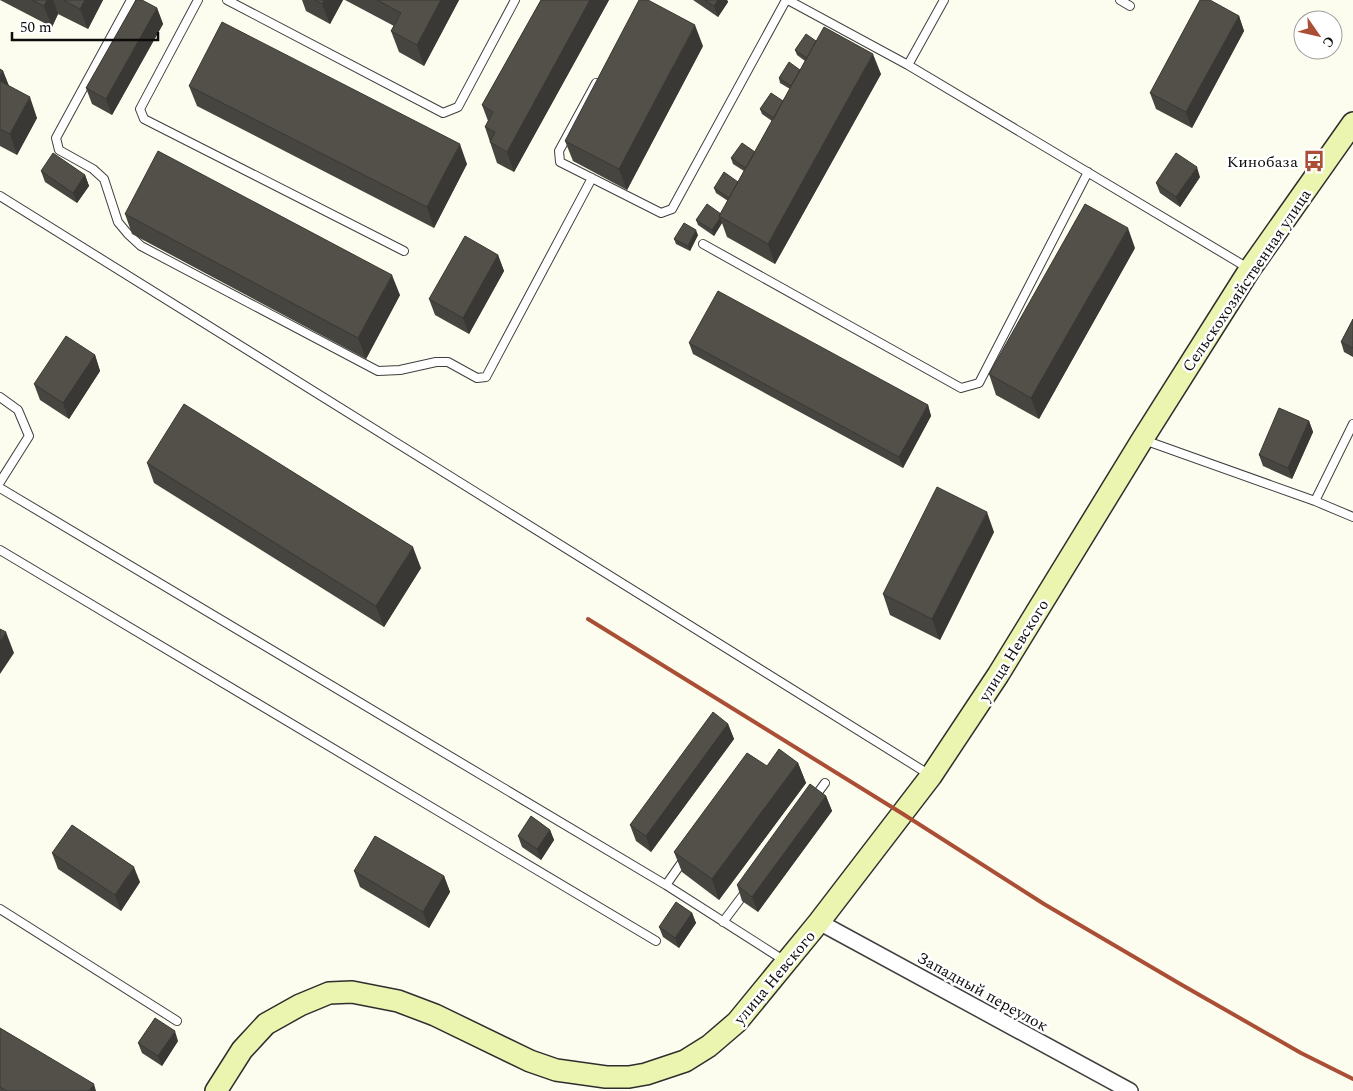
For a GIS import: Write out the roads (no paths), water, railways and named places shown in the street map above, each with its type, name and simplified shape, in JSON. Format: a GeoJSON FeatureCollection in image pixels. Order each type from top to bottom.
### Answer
{"type":"FeatureCollection","features":[{"type":"Feature","properties":{"kind":"main road","name":"Сельскохозяйственная улица"},"geometry":{"type":"LineString","coordinates":[[1142,440],[1250,269],[1353,123]]}},
{"type":"Feature","properties":{"kind":"main road","name":"улица Невского"},"geometry":{"type":"LineString","coordinates":[[216,1091],[242,1050],[266,1024],[300,1005],[329,993],[352,992],[398,1001],[435,1016],[530,1061],[556,1070],[606,1077],[629,1077],[646,1074],[685,1061],[709,1046],[737,1022],[787,962],[931,776],[998,675],[1142,440]]}},
{"type":"Feature","properties":{"kind":"street","name":"Западный переулок"},"geometry":{"type":"LineString","coordinates":[[819,922],[1129,1091]]}},
{"type":"Feature","properties":{"kind":"lane"},"geometry":{"type":"LineString","coordinates":[[131,0],[56,138],[60,150],[93,169],[104,179],[118,222],[141,246],[378,371],[400,370],[436,362],[448,362],[477,378],[486,377],[592,178]]}},
{"type":"Feature","properties":{"kind":"lane"},"geometry":{"type":"LineString","coordinates":[[198,0],[140,109],[144,119],[404,251]]}},
{"type":"Feature","properties":{"kind":"lane"},"geometry":{"type":"LineString","coordinates":[[227,0],[443,113],[458,107],[515,0]]}},
{"type":"Feature","properties":{"kind":"lane"},"geometry":{"type":"LineString","coordinates":[[600,75],[559,151],[560,162],[661,213],[672,209],[787,0],[908,65],[1250,269]]}},
{"type":"Feature","properties":{"kind":"lane"},"geometry":{"type":"LineString","coordinates":[[908,65],[944,0]]}},
{"type":"Feature","properties":{"kind":"lane"},"geometry":{"type":"LineString","coordinates":[[1120,0],[1130,6]]}},
{"type":"Feature","properties":{"kind":"lane"},"geometry":{"type":"LineString","coordinates":[[703,244],[961,388],[979,383],[1088,172]]}},
{"type":"Feature","properties":{"kind":"lane"},"geometry":{"type":"LineString","coordinates":[[0,196],[931,776]]}},
{"type":"Feature","properties":{"kind":"lane"},"geometry":{"type":"LineString","coordinates":[[0,397],[18,410],[29,436],[0,482]]}},
{"type":"Feature","properties":{"kind":"lane"},"geometry":{"type":"LineString","coordinates":[[1315,501],[1353,424]]}},
{"type":"Feature","properties":{"kind":"lane"},"geometry":{"type":"LineString","coordinates":[[1142,440],[1315,501],[1353,517]]}},
{"type":"Feature","properties":{"kind":"lane"},"geometry":{"type":"LineString","coordinates":[[0,488],[666,885],[787,962]]}},
{"type":"Feature","properties":{"kind":"lane"},"geometry":{"type":"LineString","coordinates":[[0,550],[656,941]]}},
{"type":"Feature","properties":{"kind":"lane"},"geometry":{"type":"LineString","coordinates":[[808,806],[825,783]]}},
{"type":"Feature","properties":{"kind":"lane"},"geometry":{"type":"LineString","coordinates":[[666,885],[688,854]]}},
{"type":"Feature","properties":{"kind":"lane"},"geometry":{"type":"LineString","coordinates":[[723,922],[751,884]]}},
{"type":"Feature","properties":{"kind":"lane"},"geometry":{"type":"LineString","coordinates":[[0,909],[177,1021]]}},
{"type":"Feature","properties":{"kind":"railway"},"geometry":{"type":"LineString","coordinates":[[588,619],[903,814],[1044,904],[1301,1053],[1353,1079]]}},
{"type":"Feature","properties":{"kind":"place","name":"Кинобаза"},"geometry":{"type":"Point","coordinates":[1314,161]}}]}
